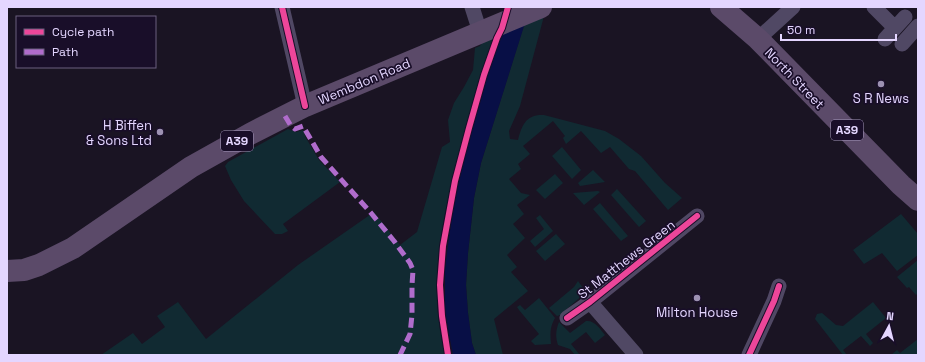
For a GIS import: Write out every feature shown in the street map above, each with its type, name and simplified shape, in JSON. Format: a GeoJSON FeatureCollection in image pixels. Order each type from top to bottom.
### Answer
{"type":"FeatureCollection","features":[{"type":"Feature","properties":{"kind":"main road","name":"Wembdon Road"},"geometry":{"type":"LineString","coordinates":[[7,271],[24,270],[39,265],[73,248],[191,167],[250,134],[305,106],[541,7]]}},
{"type":"Feature","properties":{"kind":"main road","name":"North Street"},"geometry":{"type":"LineString","coordinates":[[721,7],[758,39],[901,185],[918,200]]}},
{"type":"Feature","properties":{"kind":"main road","name":"North Street"},"geometry":{"type":"LineString","coordinates":[[901,185],[918,206]]}},
{"type":"Feature","properties":{"kind":"street"},"geometry":{"type":"LineString","coordinates":[[282,7],[305,106]]}},
{"type":"Feature","properties":{"kind":"street"},"geometry":{"type":"LineString","coordinates":[[472,7],[480,32]]}},
{"type":"Feature","properties":{"kind":"street"},"geometry":{"type":"LineString","coordinates":[[758,39],[793,7]]}},
{"type":"Feature","properties":{"kind":"street"},"geometry":{"type":"LineString","coordinates":[[874,7],[890,34],[905,17]]}},
{"type":"Feature","properties":{"kind":"street"},"geometry":{"type":"LineString","coordinates":[[902,44],[918,26]]}},
{"type":"Feature","properties":{"kind":"street","name":"St Matthews Green"},"geometry":{"type":"LineString","coordinates":[[567,318],[590,302],[697,216]]}},
{"type":"Feature","properties":{"kind":"street"},"geometry":{"type":"LineString","coordinates":[[749,355],[774,302],[779,286]]}},
{"type":"Feature","properties":{"kind":"street","name":"St Matthews Green"},"geometry":{"type":"LineString","coordinates":[[590,302],[636,355]]}},
{"type":"Feature","properties":{"kind":"shaded area"},"geometry":{"type":"Polygon","coordinates":[[[511,7],[530,7],[481,163],[474,198],[466,285],[472,343],[476,355],[453,355],[445,313],[445,269],[453,209],[473,123],[499,38],[505,31],[511,7]]]}},
{"type":"Feature","properties":{"kind":"shaded area"},"geometry":{"type":"Polygon","coordinates":[[[544,16],[520,106],[509,131],[510,139],[518,140],[523,125],[533,116],[538,115],[544,115],[605,131],[619,139],[641,156],[665,183],[682,198],[668,210],[635,171],[629,169],[610,147],[601,153],[581,131],[566,144],[563,138],[565,136],[553,121],[523,146],[530,154],[518,164],[521,169],[509,179],[521,193],[530,195],[517,205],[524,214],[513,224],[525,238],[507,255],[517,267],[511,272],[528,291],[494,319],[503,355],[476,355],[472,343],[466,285],[474,198],[481,163],[525,22],[544,16]]]}},
{"type":"Feature","properties":{"kind":"shaded area"},"geometry":{"type":"Polygon","coordinates":[[[495,38],[464,137],[444,218],[437,272],[437,299],[445,355],[101,355],[133,333],[142,344],[165,327],[157,316],[178,302],[206,339],[298,265],[374,212],[400,245],[417,232],[442,147],[450,142],[448,120],[454,103],[473,70],[475,48],[480,46],[483,41],[495,38]]]}},
{"type":"Feature","properties":{"kind":"shaded area"},"geometry":{"type":"Polygon","coordinates":[[[288,129],[296,132],[303,130],[319,160],[340,182],[283,224],[288,231],[282,234],[275,234],[244,201],[231,180],[225,166],[228,162],[288,129]]]}},
{"type":"Feature","properties":{"kind":"shaded area"},"geometry":{"type":"Polygon","coordinates":[[[562,147],[581,170],[572,179],[552,156],[562,147]]]}},
{"type":"Feature","properties":{"kind":"shaded area"},"geometry":{"type":"Polygon","coordinates":[[[593,170],[605,182],[580,186],[578,183],[593,170]]]}},
{"type":"Feature","properties":{"kind":"shaded area"},"geometry":{"type":"Polygon","coordinates":[[[555,174],[563,183],[545,199],[536,190],[555,174]]]}},
{"type":"Feature","properties":{"kind":"shaded area"},"geometry":{"type":"Polygon","coordinates":[[[617,189],[646,221],[639,227],[611,195],[617,189]]]}},
{"type":"Feature","properties":{"kind":"shaded area"},"geometry":{"type":"Polygon","coordinates":[[[600,192],[584,205],[573,193],[600,192]]]}},
{"type":"Feature","properties":{"kind":"shaded area"},"geometry":{"type":"Polygon","coordinates":[[[600,203],[628,236],[621,241],[593,209],[600,203]]]}},
{"type":"Feature","properties":{"kind":"shaded area"},"geometry":{"type":"Polygon","coordinates":[[[901,214],[918,234],[918,255],[897,271],[882,253],[864,264],[853,250],[901,214]]]}},
{"type":"Feature","properties":{"kind":"shaded area"},"geometry":{"type":"Polygon","coordinates":[[[540,215],[553,231],[535,247],[530,241],[544,229],[536,218],[540,215]]]}},
{"type":"Feature","properties":{"kind":"shaded area"},"geometry":{"type":"Polygon","coordinates":[[[556,234],[565,244],[545,261],[536,251],[556,234]]]}},
{"type":"Feature","properties":{"kind":"shaded area"},"geometry":{"type":"Polygon","coordinates":[[[918,260],[918,293],[916,295],[897,277],[918,260]]]}},
{"type":"Feature","properties":{"kind":"shaded area"},"geometry":{"type":"Polygon","coordinates":[[[578,281],[586,292],[557,316],[549,308],[574,287],[578,281]]]}},
{"type":"Feature","properties":{"kind":"shaded area"},"geometry":{"type":"Polygon","coordinates":[[[539,298],[555,318],[551,330],[551,344],[535,345],[531,341],[539,334],[517,307],[520,305],[525,310],[539,298]]]}},
{"type":"Feature","properties":{"kind":"shaded area"},"geometry":{"type":"Polygon","coordinates":[[[873,302],[886,318],[866,334],[873,343],[870,346],[861,336],[843,350],[847,355],[843,355],[815,319],[817,314],[822,313],[836,325],[843,326],[873,302]]]}},
{"type":"Feature","properties":{"kind":"shaded area"},"geometry":{"type":"Polygon","coordinates":[[[586,321],[595,323],[605,335],[595,343],[586,332],[571,344],[579,354],[575,355],[570,349],[558,345],[556,333],[559,322],[570,333],[586,321]]]}},
{"type":"Feature","properties":{"kind":"shaded area"},"geometry":{"type":"Polygon","coordinates":[[[918,339],[918,355],[891,355],[897,350],[900,353],[918,339]]]}},
{"type":"Feature","properties":{"kind":"marked path"},"geometry":{"type":"LineString","coordinates":[[285,116],[291,126],[295,129],[303,126],[321,157],[371,213],[410,263],[413,270],[410,334],[400,355]]}},
{"type":"Feature","properties":{"kind":"cycle path"},"geometry":{"type":"LineString","coordinates":[[282,7],[305,106]]}},
{"type":"Feature","properties":{"kind":"cycle path"},"geometry":{"type":"LineString","coordinates":[[448,355],[442,316],[440,285],[443,246],[455,181],[469,128],[484,75],[502,28],[508,7]]}},
{"type":"Feature","properties":{"kind":"cycle path"},"geometry":{"type":"LineString","coordinates":[[567,318],[590,302],[697,216]]}},
{"type":"Feature","properties":{"kind":"cycle path"},"geometry":{"type":"LineString","coordinates":[[749,355],[774,301],[779,286]]}},
{"type":"Feature","properties":{"kind":"place","name":"S R News"},"geometry":{"type":"Point","coordinates":[881,84]}},
{"type":"Feature","properties":{"kind":"place","name":"H Biffen & Sons Ltd"},"geometry":{"type":"Point","coordinates":[160,132]}},
{"type":"Feature","properties":{"kind":"place","name":"Milton House"},"geometry":{"type":"Point","coordinates":[697,298]}}]}
